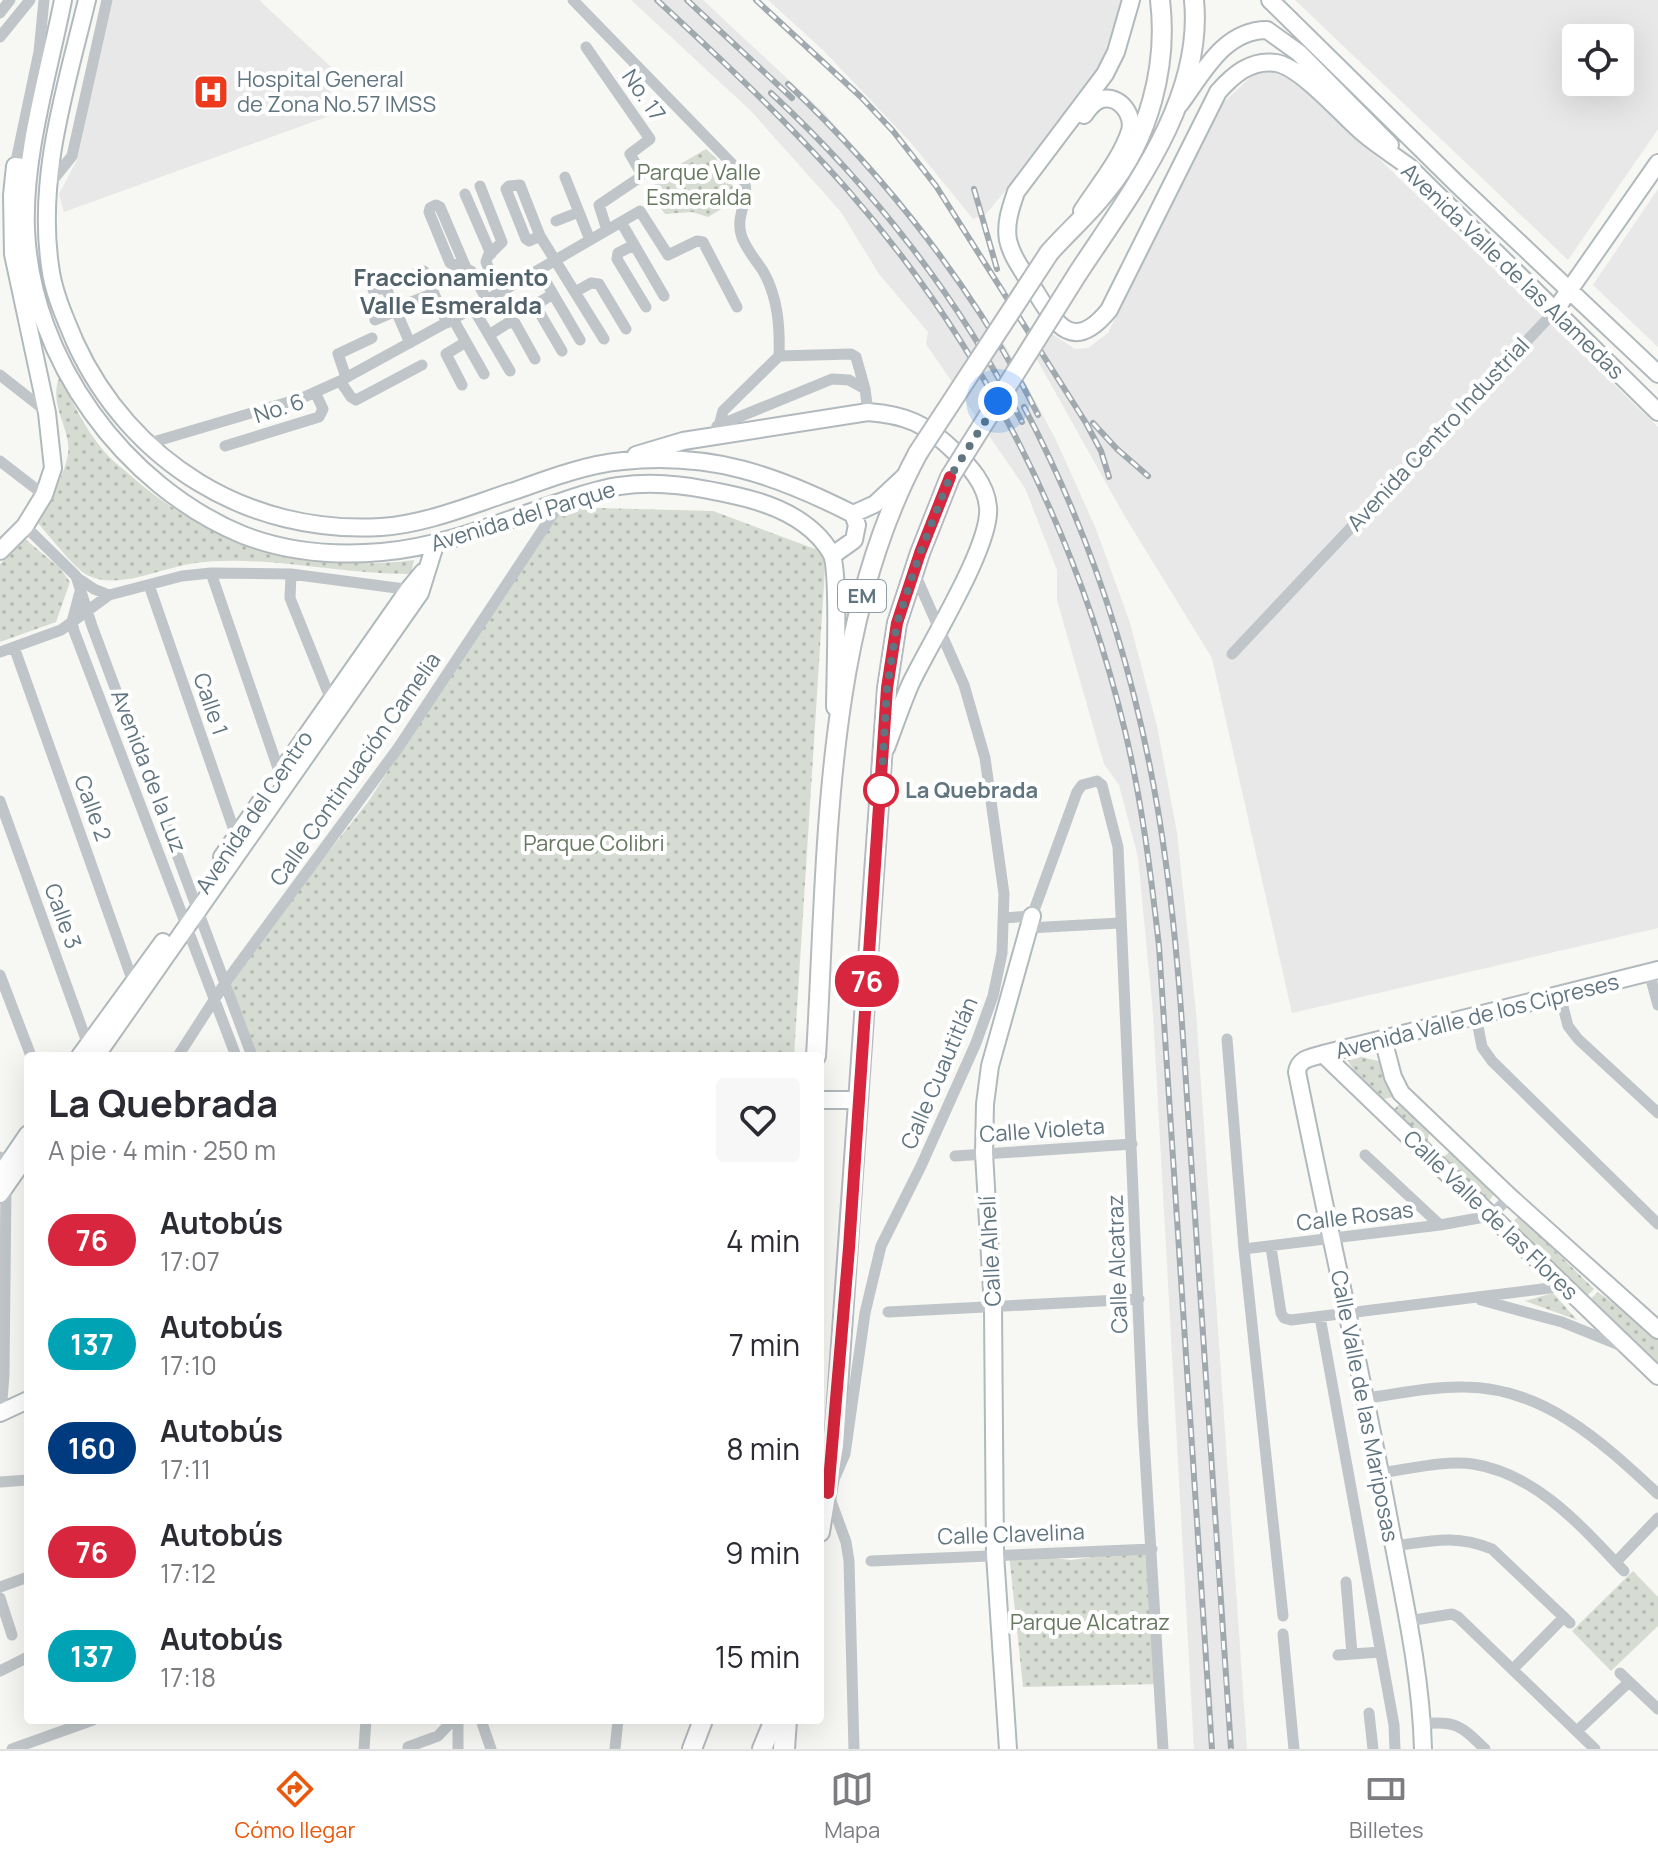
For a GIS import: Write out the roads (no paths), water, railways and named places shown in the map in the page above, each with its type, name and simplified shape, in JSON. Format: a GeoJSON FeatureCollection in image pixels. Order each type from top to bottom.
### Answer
{"type":"FeatureCollection","features":[{"type":"Feature","properties":{"kind":"highway"},"geometry":{"type":"LineString","coordinates":[[784,1749],[786,1724]]}},
{"type":"Feature","properties":{"kind":"main road","name":"Avenida del Parque"},"geometry":{"type":"LineString","coordinates":[[63,0],[22,167],[30,266],[44,320],[84,403],[101,428],[130,459],[190,506],[244,535],[307,551],[383,552],[435,545],[616,486],[651,483],[691,485],[776,507],[810,527],[833,555]]}},
{"type":"Feature","properties":{"kind":"main road","name":"Avenida del Parque"},"geometry":{"type":"LineString","coordinates":[[87,0],[54,141],[48,186],[50,268],[65,319],[102,391],[117,412],[180,471],[251,509],[283,520],[329,527],[383,527],[432,518],[537,483],[621,461],[667,459],[707,461],[757,472],[794,485],[853,514]]}},
{"type":"Feature","properties":{"kind":"main road","name":"Avenida Valle de las Alamedas"},"geometry":{"type":"LineString","coordinates":[[1131,0],[1116,52],[1105,74],[1016,192],[1009,211],[1009,242],[1016,260],[1056,324],[1067,331],[1082,333],[1097,325],[1109,310],[1218,92],[1232,76],[1249,66],[1264,62],[1278,63],[1294,69],[1364,134],[1408,166],[1658,412]]}},
{"type":"Feature","properties":{"kind":"main road","name":"EM"},"geometry":{"type":"LineString","coordinates":[[816,1052],[835,748],[862,597],[877,547],[918,453],[1049,253],[1107,191],[1136,146],[1151,106],[1161,52],[1160,0]]}},
{"type":"Feature","properties":{"kind":"main road","name":"EM"},"geometry":{"type":"LineString","coordinates":[[824,1512],[849,1248],[887,688],[897,623],[950,477],[1139,181],[1177,108],[1192,49],[1194,0]]}},
{"type":"Feature","properties":{"kind":"main road","name":"Avenida Valle de las Alamedas"},"geometry":{"type":"LineString","coordinates":[[1270,0],[1458,185],[1658,374]]}},
{"type":"Feature","properties":{"kind":"main road"},"geometry":{"type":"LineString","coordinates":[[1177,108],[1224,47],[1244,33],[1267,30],[1299,53],[1372,124],[1408,166],[1458,185]]}},
{"type":"Feature","properties":{"kind":"main road"},"geometry":{"type":"LineString","coordinates":[[1048,148],[1062,140],[1092,104],[1103,99],[1113,100],[1130,114],[1131,128],[1121,149],[1073,225]]}},
{"type":"Feature","properties":{"kind":"main road","name":"Avenida Centro Industrial"},"geometry":{"type":"LineString","coordinates":[[1554,312],[1658,163]]}},
{"type":"Feature","properties":{"kind":"main road"},"geometry":{"type":"LineString","coordinates":[[1,550],[25,526],[44,495],[53,468],[47,413],[7,249],[12,207],[22,167]]}},
{"type":"Feature","properties":{"kind":"main road"},"geometry":{"type":"LineString","coordinates":[[621,461],[717,431],[868,412],[895,414],[917,422],[936,434],[972,469],[982,486],[988,508],[986,532],[910,686],[884,753]]}},
{"type":"Feature","properties":{"kind":"main road"},"geometry":{"type":"LineString","coordinates":[[835,748],[836,598],[833,555],[854,540],[857,525],[853,514],[875,504],[906,475]]}},
{"type":"Feature","properties":{"kind":"main road","name":"Avenida del Centro"},"geometry":{"type":"LineString","coordinates":[[88,1052],[190,914],[414,591],[435,545]]}},
{"type":"Feature","properties":{"kind":"main road","name":"Avenida del Centro"},"geometry":{"type":"LineString","coordinates":[[88,1052],[133,982],[190,914],[236,836],[331,700],[414,591]]}},
{"type":"Feature","properties":{"kind":"main road","name":"Calle Alhelí"},"geometry":{"type":"LineString","coordinates":[[1008,1749],[995,1554],[993,1308],[984,1153],[985,1104],[990,1066],[1030,922]]}},
{"type":"Feature","properties":{"kind":"main road","name":"Avenida Valle de los Cipreses"},"geometry":{"type":"LineString","coordinates":[[1298,1065],[1302,1060],[1323,1054],[1654,971]]}},
{"type":"Feature","properties":{"kind":"main road","name":"Calle Valle de las Flores"},"geometry":{"type":"LineString","coordinates":[[1383,1039],[1393,1077],[1401,1093],[1510,1197],[1658,1330]]}},
{"type":"Feature","properties":{"kind":"main road","name":"Calle Valle de las Flores"},"geometry":{"type":"LineString","coordinates":[[1323,1054],[1658,1376]]}},
{"type":"Feature","properties":{"kind":"main road","name":"Calle Valle de las Mariposas"},"geometry":{"type":"LineString","coordinates":[[1298,1065],[1408,1621],[1423,1749]]}},
{"type":"Feature","properties":{"kind":"main road"},"geometry":{"type":"LineString","coordinates":[[824,1100],[858,1100]]}},
{"type":"Feature","properties":{"kind":"main road"},"geometry":{"type":"LineString","coordinates":[[2,1176],[24,1140]]}},
{"type":"Feature","properties":{"kind":"main road"},"geometry":{"type":"LineString","coordinates":[[2,1176],[24,1157]]}},
{"type":"Feature","properties":{"kind":"main road"},"geometry":{"type":"LineString","coordinates":[[1,1406],[24,1401]]}},
{"type":"Feature","properties":{"kind":"main road"},"geometry":{"type":"LineString","coordinates":[[692,1749],[701,1724]]}},
{"type":"Feature","properties":{"kind":"main road"},"geometry":{"type":"LineString","coordinates":[[762,1749],[772,1724]]}},
{"type":"Feature","properties":{"kind":"street"},"geometry":{"type":"LineString","coordinates":[[0,13],[10,0]]}},
{"type":"Feature","properties":{"kind":"street"},"geometry":{"type":"LineString","coordinates":[[0,37],[30,0]]}},
{"type":"Feature","properties":{"kind":"street"},"geometry":{"type":"LineString","coordinates":[[22,167],[44,0]]}},
{"type":"Feature","properties":{"kind":"street"},"geometry":{"type":"LineString","coordinates":[[48,186],[72,156],[107,0]]}},
{"type":"Feature","properties":{"kind":"street"},"geometry":{"type":"LineString","coordinates":[[573,0],[742,174],[747,195],[739,230],[765,275],[774,300],[780,327],[779,356]]}},
{"type":"Feature","properties":{"kind":"street","name":"No. 17"},"geometry":{"type":"LineString","coordinates":[[586,47],[650,139],[630,154],[641,173],[639,178],[599,205],[607,230]]}},
{"type":"Feature","properties":{"kind":"street"},"geometry":{"type":"LineString","coordinates":[[565,177],[590,240]]}},
{"type":"Feature","properties":{"kind":"street"},"geometry":{"type":"LineString","coordinates":[[540,236],[529,241],[526,239],[506,189],[509,186],[520,185],[540,236],[604,339]]}},
{"type":"Feature","properties":{"kind":"street"},"geometry":{"type":"LineString","coordinates":[[480,186],[502,242],[486,262],[499,293]]}},
{"type":"Feature","properties":{"kind":"street"},"geometry":{"type":"LineString","coordinates":[[465,194],[491,254]]}},
{"type":"Feature","properties":{"kind":"street"},"geometry":{"type":"LineString","coordinates":[[466,268],[450,263],[430,208],[440,207],[466,268],[487,300]]}},
{"type":"Feature","properties":{"kind":"street"},"geometry":{"type":"LineString","coordinates":[[150,443],[315,392],[343,379],[640,211],[668,255],[697,241],[703,242],[737,307]]}},
{"type":"Feature","properties":{"kind":"street"},"geometry":{"type":"LineString","coordinates":[[556,221],[579,212]]}},
{"type":"Feature","properties":{"kind":"street"},"geometry":{"type":"LineString","coordinates":[[621,222],[664,296]]}},
{"type":"Feature","properties":{"kind":"street"},"geometry":{"type":"LineString","coordinates":[[634,245],[618,253],[617,259],[646,307]]}},
{"type":"Feature","properties":{"kind":"street"},"geometry":{"type":"LineString","coordinates":[[7,249],[30,266]]}},
{"type":"Feature","properties":{"kind":"street"},"geometry":{"type":"LineString","coordinates":[[539,270],[580,340]]}},
{"type":"Feature","properties":{"kind":"street"},"geometry":{"type":"LineString","coordinates":[[403,278],[424,271],[450,321],[484,374]]}},
{"type":"Feature","properties":{"kind":"street"},"geometry":{"type":"LineString","coordinates":[[575,292],[591,283],[599,284],[626,329]]}},
{"type":"Feature","properties":{"kind":"street"},"geometry":{"type":"LineString","coordinates":[[373,290],[386,288],[410,343]]}},
{"type":"Feature","properties":{"kind":"street"},"geometry":{"type":"LineString","coordinates":[[411,302],[434,293]]}},
{"type":"Feature","properties":{"kind":"street"},"geometry":{"type":"LineString","coordinates":[[553,294],[540,302],[538,310],[562,351]]}},
{"type":"Feature","properties":{"kind":"street"},"geometry":{"type":"LineString","coordinates":[[473,308],[510,371]]}},
{"type":"Feature","properties":{"kind":"street"},"geometry":{"type":"LineString","coordinates":[[375,320],[396,311]]}},
{"type":"Feature","properties":{"kind":"street","name":"Avenida Centro Industrial"},"geometry":{"type":"LineString","coordinates":[[1232,654],[1554,312]]}},
{"type":"Feature","properties":{"kind":"street"},"geometry":{"type":"LineString","coordinates":[[489,335],[508,323],[515,323],[535,359]]}},
{"type":"Feature","properties":{"kind":"street"},"geometry":{"type":"LineString","coordinates":[[372,338],[338,354],[343,379],[353,400],[422,365]]}},
{"type":"Feature","properties":{"kind":"street"},"geometry":{"type":"LineString","coordinates":[[462,385],[446,354],[466,342]]}},
{"type":"Feature","properties":{"kind":"street"},"geometry":{"type":"LineString","coordinates":[[717,431],[723,411],[779,356],[851,354],[859,361],[868,412]]}},
{"type":"Feature","properties":{"kind":"street"},"geometry":{"type":"LineString","coordinates":[[0,375],[47,413]]}},
{"type":"Feature","properties":{"kind":"street"},"geometry":{"type":"LineString","coordinates":[[717,431],[832,379],[849,380],[865,389]]}},
{"type":"Feature","properties":{"kind":"street","name":"No. 6"},"geometry":{"type":"LineString","coordinates":[[225,446],[319,417],[323,409],[315,392]]}},
{"type":"Feature","properties":{"kind":"street"},"geometry":{"type":"LineString","coordinates":[[0,461],[44,495]]}},
{"type":"Feature","properties":{"kind":"street","name":"Calle Continuación Camelia"},"geometry":{"type":"LineString","coordinates":[[181,1052],[225,983],[398,748],[561,502]]}},
{"type":"Feature","properties":{"kind":"street","name":"Avenida de la Luz"},"geometry":{"type":"LineString","coordinates":[[25,526],[76,576],[81,588],[235,1052]]}},
{"type":"Feature","properties":{"kind":"street","name":"Calle Cuautitlán"},"geometry":{"type":"LineString","coordinates":[[828,1493],[845,1454],[865,1313],[881,1246],[976,1043],[993,996],[999,967],[1004,894],[985,758],[964,685],[914,572]]}},
{"type":"Feature","properties":{"kind":"street"},"geometry":{"type":"LineString","coordinates":[[0,652],[53,634],[109,595],[182,576],[211,573],[291,574],[414,591]]}},
{"type":"Feature","properties":{"kind":"street"},"geometry":{"type":"LineString","coordinates":[[211,573],[280,774]]}},
{"type":"Feature","properties":{"kind":"street"},"geometry":{"type":"LineString","coordinates":[[291,574],[290,598],[331,700]]}},
{"type":"Feature","properties":{"kind":"street"},"geometry":{"type":"LineString","coordinates":[[76,576],[109,595]]}},
{"type":"Feature","properties":{"kind":"street","name":"Calle 1"},"geometry":{"type":"LineString","coordinates":[[149,585],[236,836]]}},
{"type":"Feature","properties":{"kind":"street"},"geometry":{"type":"LineString","coordinates":[[72,622],[81,588]]}},
{"type":"Feature","properties":{"kind":"street","name":"Avenida de la Luz"},"geometry":{"type":"LineString","coordinates":[[72,622],[190,914],[225,983],[251,1052]]}},
{"type":"Feature","properties":{"kind":"street","name":"Calle 2"},"geometry":{"type":"LineString","coordinates":[[14,647],[133,982]]}},
{"type":"Feature","properties":{"kind":"street","name":"Calle Alhelí"},"geometry":{"type":"LineString","coordinates":[[1030,922],[1077,792],[1082,785],[1097,781]]}},
{"type":"Feature","properties":{"kind":"street","name":"Calle Alcatraz"},"geometry":{"type":"LineString","coordinates":[[1097,781],[1104,790],[1118,847],[1143,1422],[1163,1749]]}},
{"type":"Feature","properties":{"kind":"street","name":"Calle 3"},"geometry":{"type":"LineString","coordinates":[[0,801],[88,1052]]}},
{"type":"Feature","properties":{"kind":"street"},"geometry":{"type":"LineString","coordinates":[[1003,918],[1030,922],[1120,923]]}},
{"type":"Feature","properties":{"kind":"street"},"geometry":{"type":"LineString","coordinates":[[1654,971],[1658,1005]]}},
{"type":"Feature","properties":{"kind":"street"},"geometry":{"type":"LineString","coordinates":[[0,975],[29,1052]]}},
{"type":"Feature","properties":{"kind":"street"},"geometry":{"type":"LineString","coordinates":[[1560,995],[1568,1026],[1578,1039],[1658,1113]]}},
{"type":"Feature","properties":{"kind":"street"},"geometry":{"type":"LineString","coordinates":[[1476,1016],[1482,1047],[1492,1061],[1658,1224]]}},
{"type":"Feature","properties":{"kind":"street"},"geometry":{"type":"LineString","coordinates":[[1227,1039],[1244,1249],[1283,1616]]}},
{"type":"Feature","properties":{"kind":"street"},"geometry":{"type":"LineString","coordinates":[[1382,1112],[1401,1093]]}},
{"type":"Feature","properties":{"kind":"street","name":"Calle Violeta"},"geometry":{"type":"LineString","coordinates":[[955,1156],[1132,1144]]}},
{"type":"Feature","properties":{"kind":"street"},"geometry":{"type":"LineString","coordinates":[[1365,1155],[1440,1225]]}},
{"type":"Feature","properties":{"kind":"street"},"geometry":{"type":"LineString","coordinates":[[1,1406],[2,1176]]}},
{"type":"Feature","properties":{"kind":"street"},"geometry":{"type":"LineString","coordinates":[[1490,1216],[1510,1197]]}},
{"type":"Feature","properties":{"kind":"street","name":"Calle Rosas"},"geometry":{"type":"LineString","coordinates":[[1244,1249],[1490,1216]]}},
{"type":"Feature","properties":{"kind":"street"},"geometry":{"type":"LineString","coordinates":[[1271,1247],[1284,1318],[1291,1320],[1566,1286]]}},
{"type":"Feature","properties":{"kind":"street"},"geometry":{"type":"LineString","coordinates":[[1473,1298],[1562,1322],[1632,1350]]}},
{"type":"Feature","properties":{"kind":"street"},"geometry":{"type":"LineString","coordinates":[[888,1312],[1139,1299]]}},
{"type":"Feature","properties":{"kind":"street","name":"Calle Valle de las Mariposas"},"geometry":{"type":"LineString","coordinates":[[1320,1317],[1394,1725],[1395,1749]]}},
{"type":"Feature","properties":{"kind":"street"},"geometry":{"type":"LineString","coordinates":[[1366,1398],[1466,1387],[1489,1388],[1519,1396],[1566,1417],[1586,1431],[1658,1494]]}},
{"type":"Feature","properties":{"kind":"street"},"geometry":{"type":"LineString","coordinates":[[1380,1473],[1445,1464],[1473,1464],[1498,1471],[1540,1491],[1620,1567],[1658,1518]]}},
{"type":"Feature","properties":{"kind":"street"},"geometry":{"type":"LineString","coordinates":[[0,1482],[24,1480]]}},
{"type":"Feature","properties":{"kind":"street"},"geometry":{"type":"LineString","coordinates":[[828,1493],[846,1542],[849,1561],[854,1749]]}},
{"type":"Feature","properties":{"kind":"street"},"geometry":{"type":"LineString","coordinates":[[1394,1546],[1451,1538],[1476,1542],[1492,1549],[1567,1620],[1513,1669]]}},
{"type":"Feature","properties":{"kind":"street","name":"Calle Clavelina"},"geometry":{"type":"LineString","coordinates":[[871,1561],[1152,1549]]}},
{"type":"Feature","properties":{"kind":"street"},"geometry":{"type":"LineString","coordinates":[[0,1587],[24,1578]]}},
{"type":"Feature","properties":{"kind":"street"},"geometry":{"type":"LineString","coordinates":[[1346,1582],[1352,1654]]}},
{"type":"Feature","properties":{"kind":"street"},"geometry":{"type":"LineString","coordinates":[[0,1598],[12,1635]]}},
{"type":"Feature","properties":{"kind":"street"},"geometry":{"type":"LineString","coordinates":[[1408,1621],[1452,1614],[1458,1617],[1595,1749]]}},
{"type":"Feature","properties":{"kind":"street"},"geometry":{"type":"LineString","coordinates":[[1283,1634],[1294,1749]]}},
{"type":"Feature","properties":{"kind":"street"},"geometry":{"type":"LineString","coordinates":[[1338,1655],[1381,1652]]}},
{"type":"Feature","properties":{"kind":"street"},"geometry":{"type":"LineString","coordinates":[[0,1671],[24,1659]]}},
{"type":"Feature","properties":{"kind":"street"},"geometry":{"type":"LineString","coordinates":[[1577,1731],[1625,1677],[1658,1709]]}},
{"type":"Feature","properties":{"kind":"street"},"geometry":{"type":"LineString","coordinates":[[1369,1713],[1373,1749]]}},
{"type":"Feature","properties":{"kind":"street"},"geometry":{"type":"LineString","coordinates":[[1422,1724],[1451,1722],[1463,1728],[1485,1749]]}},
{"type":"Feature","properties":{"kind":"street"},"geometry":{"type":"LineString","coordinates":[[12,1749],[82,1724]]}},
{"type":"Feature","properties":{"kind":"street"},"geometry":{"type":"LineString","coordinates":[[364,1749],[366,1724]]}},
{"type":"Feature","properties":{"kind":"street"},"geometry":{"type":"LineString","coordinates":[[408,1747],[438,1736],[452,1724]]}},
{"type":"Feature","properties":{"kind":"street"},"geometry":{"type":"LineString","coordinates":[[456,1724],[458,1749]]}},
{"type":"Feature","properties":{"kind":"street"},"geometry":{"type":"LineString","coordinates":[[482,1724],[491,1749]]}},
{"type":"Feature","properties":{"kind":"street"},"geometry":{"type":"LineString","coordinates":[[615,1749],[618,1724]]}},
{"type":"Feature","properties":{"kind":"railway"},"geometry":{"type":"LineString","coordinates":[[657,0],[754,91],[824,163],[895,248],[940,310],[981,375],[1051,512],[1105,657],[1136,785],[1159,946],[1212,1749]]}},
{"type":"Feature","properties":{"kind":"railway"},"geometry":{"type":"LineString","coordinates":[[687,0],[792,98]]}},
{"type":"Feature","properties":{"kind":"railway"},"geometry":{"type":"LineString","coordinates":[[756,0],[861,97],[893,131],[936,186],[1086,423],[1101,451],[1109,477]]}},
{"type":"Feature","properties":{"kind":"railway"},"geometry":{"type":"LineString","coordinates":[[788,84],[860,158],[927,239],[987,325],[1038,415]]}},
{"type":"Feature","properties":{"kind":"railway"},"geometry":{"type":"LineString","coordinates":[[771,93],[844,167],[911,247],[971,332],[1022,422]]}},
{"type":"Feature","properties":{"kind":"railway"},"geometry":{"type":"LineString","coordinates":[[974,189],[997,269]]}},
{"type":"Feature","properties":{"kind":"railway"},"geometry":{"type":"LineString","coordinates":[[1024,407],[1051,461],[1096,572],[1132,687],[1157,805],[1179,985],[1231,1749]]}},
{"type":"Feature","properties":{"kind":"railway"},"geometry":{"type":"LineString","coordinates":[[1093,423],[1148,476]]}},
{"type":"Feature","properties":{"kind":"place","name":"Hospital General de Zona No.57 IMSS"},"geometry":{"type":"Point","coordinates":[211,92]}},
{"type":"Feature","properties":{"kind":"place","name":"La Quebrada"},"geometry":{"type":"Point","coordinates":[881,790]}},
{"type":"Feature","properties":{"kind":"district","name":"Fraccionamiento Valle Esmeralda"},"geometry":{"type":"Point","coordinates":[451,292]}},
{"type":"Feature","properties":{"kind":"park label","name":"Parque Valle Esmeralda"},"geometry":{"type":"Point","coordinates":[699,184]}},
{"type":"Feature","properties":{"kind":"park label","name":"Parque Colibri"},"geometry":{"type":"Point","coordinates":[594,843]}},
{"type":"Feature","properties":{"kind":"park label","name":"Parque Alcatraz"},"geometry":{"type":"Point","coordinates":[1090,1622]}}]}
